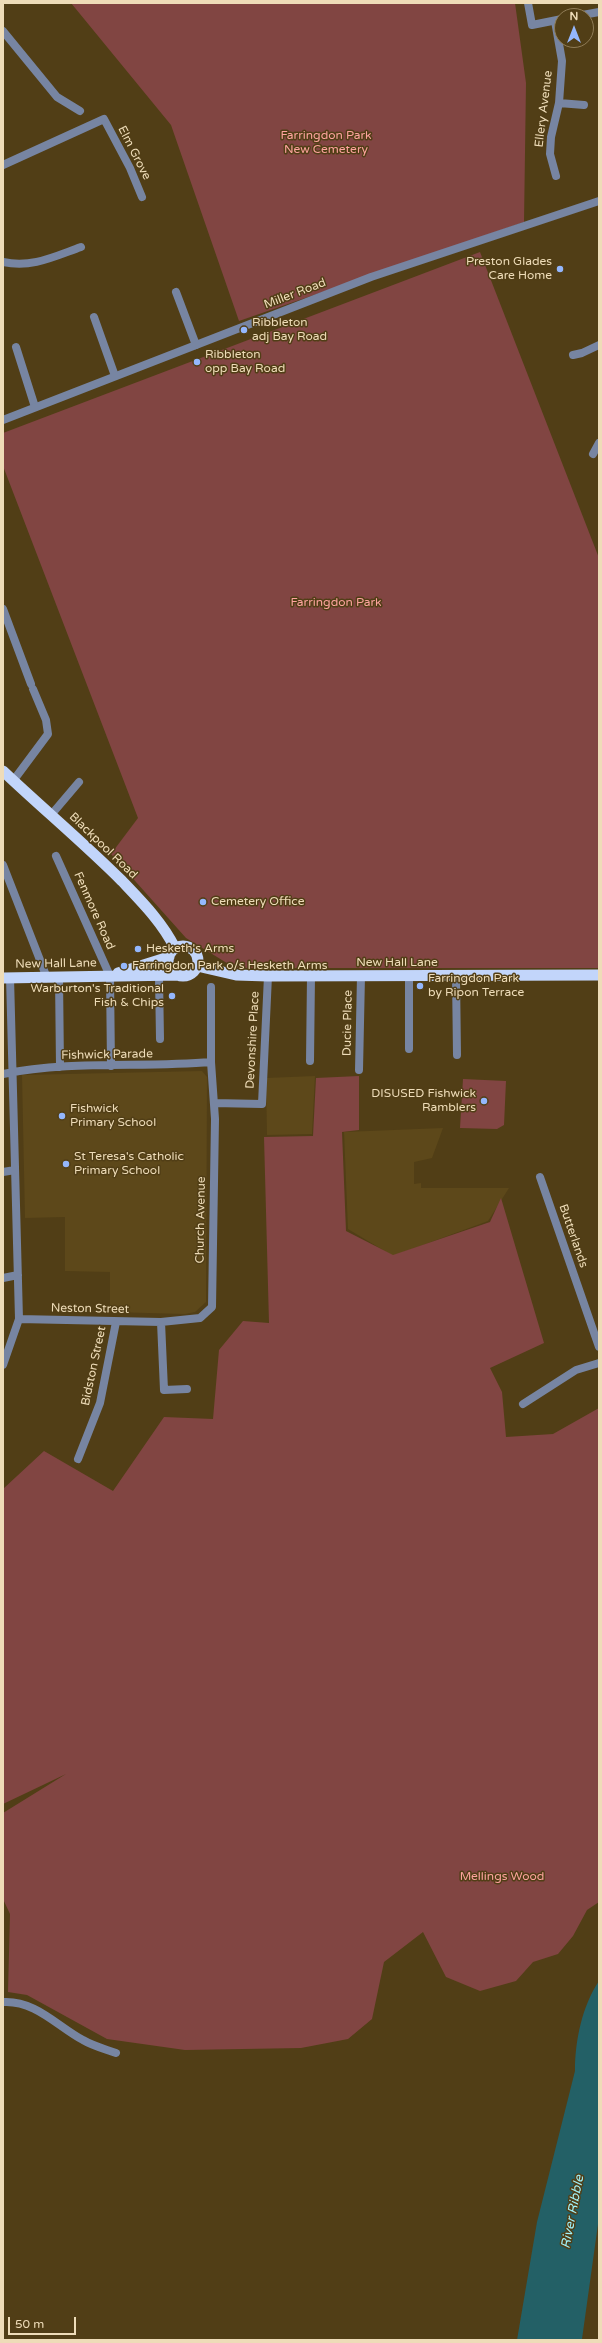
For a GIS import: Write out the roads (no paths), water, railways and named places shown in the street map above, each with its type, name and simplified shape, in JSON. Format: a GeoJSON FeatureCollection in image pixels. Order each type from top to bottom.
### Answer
{"type":"FeatureCollection","features":[{"type":"Feature","properties":{"kind":"highway","name":"Blackpool Road"},"geometry":{"type":"LineString","coordinates":[[3,771],[104,862],[150,909],[168,933],[171,957]]}},
{"type":"Feature","properties":{"kind":"highway"},"geometry":{"type":"LineString","coordinates":[[159,977],[171,957],[185,946],[193,950],[197,957],[197,966],[190,974],[178,975],[171,957]]}},
{"type":"Feature","properties":{"kind":"highway","name":"New Hall Lane"},"geometry":{"type":"LineString","coordinates":[[110,976],[171,957]]}},
{"type":"Feature","properties":{"kind":"highway","name":"New Hall Lane"},"geometry":{"type":"LineString","coordinates":[[197,966],[236,975],[268,976],[599,976]]}},
{"type":"Feature","properties":{"kind":"highway","name":"New Hall Lane"},"geometry":{"type":"LineString","coordinates":[[7,978],[110,976],[159,977],[178,975]]}},
{"type":"Feature","properties":{"kind":"street"},"geometry":{"type":"LineString","coordinates":[[528,3],[532,25],[554,21]]}},
{"type":"Feature","properties":{"kind":"street"},"geometry":{"type":"LineString","coordinates":[[4,34],[56,97],[80,111]]}},
{"type":"Feature","properties":{"kind":"street","name":"Ellery Avenue"},"geometry":{"type":"LineString","coordinates":[[556,176],[550,154],[551,137],[558,103],[562,61],[561,48]]}},
{"type":"Feature","properties":{"kind":"street"},"geometry":{"type":"LineString","coordinates":[[558,103],[584,105]]}},
{"type":"Feature","properties":{"kind":"street","name":"Elm Grove"},"geometry":{"type":"LineString","coordinates":[[3,165],[104,119],[130,168],[142,197]]}},
{"type":"Feature","properties":{"kind":"street","name":"Miller Road"},"geometry":{"type":"LineString","coordinates":[[3,420],[371,276],[599,201]]}},
{"type":"Feature","properties":{"kind":"street"},"geometry":{"type":"LineString","coordinates":[[3,262],[23,265],[36,263],[81,247]]}},
{"type":"Feature","properties":{"kind":"street"},"geometry":{"type":"LineString","coordinates":[[176,292],[196,345]]}},
{"type":"Feature","properties":{"kind":"street"},"geometry":{"type":"LineString","coordinates":[[94,317],[115,376]]}},
{"type":"Feature","properties":{"kind":"street"},"geometry":{"type":"LineString","coordinates":[[573,355],[582,353],[599,344]]}},
{"type":"Feature","properties":{"kind":"street"},"geometry":{"type":"LineString","coordinates":[[16,347],[35,407]]}},
{"type":"Feature","properties":{"kind":"street"},"geometry":{"type":"LineString","coordinates":[[593,454],[599,443]]}},
{"type":"Feature","properties":{"kind":"street"},"geometry":{"type":"LineString","coordinates":[[3,609],[46,720],[48,734],[13,781]]}},
{"type":"Feature","properties":{"kind":"street"},"geometry":{"type":"LineString","coordinates":[[51,815],[79,782]]}},
{"type":"Feature","properties":{"kind":"street","name":"Fenmore Road"},"geometry":{"type":"LineString","coordinates":[[56,856],[110,976]]}},
{"type":"Feature","properties":{"kind":"street"},"geometry":{"type":"LineString","coordinates":[[3,864],[47,978]]}},
{"type":"Feature","properties":{"kind":"street"},"geometry":{"type":"LineString","coordinates":[[110,976],[111,1066]]}},
{"type":"Feature","properties":{"kind":"street","name":"Devonshire Place"},"geometry":{"type":"LineString","coordinates":[[214,1103],[262,1104],[268,976]]}},
{"type":"Feature","properties":{"kind":"street"},"geometry":{"type":"LineString","coordinates":[[310,976],[310,1061]]}},
{"type":"Feature","properties":{"kind":"street","name":"Ducie Place"},"geometry":{"type":"LineString","coordinates":[[359,1070],[361,976]]}},
{"type":"Feature","properties":{"kind":"street"},"geometry":{"type":"LineString","coordinates":[[409,1049],[410,976]]}},
{"type":"Feature","properties":{"kind":"street"},"geometry":{"type":"LineString","coordinates":[[456,976],[457,1055]]}},
{"type":"Feature","properties":{"kind":"street"},"geometry":{"type":"LineString","coordinates":[[59,977],[60,1068]]}},
{"type":"Feature","properties":{"kind":"street"},"geometry":{"type":"LineString","coordinates":[[159,977],[160,1039]]}},
{"type":"Feature","properties":{"kind":"street"},"geometry":{"type":"LineString","coordinates":[[3,1365],[18,1319],[13,1072],[7,978]]}},
{"type":"Feature","properties":{"kind":"street","name":"Church Avenue"},"geometry":{"type":"LineString","coordinates":[[161,1322],[200,1318],[212,1307],[214,1103],[211,1062],[211,987]]}},
{"type":"Feature","properties":{"kind":"street","name":"Fishwick Parade"},"geometry":{"type":"LineString","coordinates":[[3,1074],[60,1068],[211,1062]]}},
{"type":"Feature","properties":{"kind":"street"},"geometry":{"type":"LineString","coordinates":[[3,1172],[15,1170]]}},
{"type":"Feature","properties":{"kind":"street","name":"Butterlands"},"geometry":{"type":"LineString","coordinates":[[540,1177],[599,1347]]}},
{"type":"Feature","properties":{"kind":"street"},"geometry":{"type":"LineString","coordinates":[[3,1278],[18,1275]]}},
{"type":"Feature","properties":{"kind":"street","name":"Neston Street"},"geometry":{"type":"LineString","coordinates":[[18,1319],[161,1322]]}},
{"type":"Feature","properties":{"kind":"street","name":"Bidston Street"},"geometry":{"type":"LineString","coordinates":[[78,1459],[100,1403],[116,1322]]}},
{"type":"Feature","properties":{"kind":"street"},"geometry":{"type":"LineString","coordinates":[[161,1322],[164,1390],[187,1389]]}},
{"type":"Feature","properties":{"kind":"street"},"geometry":{"type":"LineString","coordinates":[[522,1404],[576,1370],[599,1363]]}},
{"type":"Feature","properties":{"kind":"street"},"geometry":{"type":"LineString","coordinates":[[3,2002],[21,2003],[37,2010],[83,2040],[116,2053]]}},
{"type":"Feature","properties":{"kind":"water","name":"River Ribble"},"geometry":{"type":"Polygon","coordinates":[[[599,1981],[599,2217],[582,2339],[517,2340],[537,2222],[575,2071],[578,2036],[588,2001],[599,1981]]]}},
{"type":"Feature","properties":{"kind":"place","name":"Preston Glades Care Home"},"geometry":{"type":"Point","coordinates":[560,269]}},
{"type":"Feature","properties":{"kind":"place","name":"Ribbleton adj Bay Road"},"geometry":{"type":"Point","coordinates":[244,330]}},
{"type":"Feature","properties":{"kind":"place","name":"Ribbleton opp Bay Road"},"geometry":{"type":"Point","coordinates":[197,362]}},
{"type":"Feature","properties":{"kind":"place","name":"Cemetery Office"},"geometry":{"type":"Point","coordinates":[203,902]}},
{"type":"Feature","properties":{"kind":"place","name":"Hesketh's Arms"},"geometry":{"type":"Point","coordinates":[138,949]}},
{"type":"Feature","properties":{"kind":"place","name":"Farringdon Park o/s Hesketh Arms"},"geometry":{"type":"Point","coordinates":[124,966]}},
{"type":"Feature","properties":{"kind":"place","name":"Farringdon Park by Ripon Terrace"},"geometry":{"type":"Point","coordinates":[420,986]}},
{"type":"Feature","properties":{"kind":"place","name":"Warburton's Traditional Fish & Chips"},"geometry":{"type":"Point","coordinates":[172,996]}},
{"type":"Feature","properties":{"kind":"place","name":"DISUSED Fishwick Ramblers"},"geometry":{"type":"Point","coordinates":[484,1101]}},
{"type":"Feature","properties":{"kind":"place","name":"Fishwick Primary School"},"geometry":{"type":"Point","coordinates":[62,1116]}},
{"type":"Feature","properties":{"kind":"place","name":"St Teresa's Catholic Primary School"},"geometry":{"type":"Point","coordinates":[66,1164]}},
{"type":"Feature","properties":{"kind":"park label","name":"Farringdon Park New Cemetery"},"geometry":{"type":"Point","coordinates":[326,143]}},
{"type":"Feature","properties":{"kind":"park label","name":"Farringdon Park"},"geometry":{"type":"Point","coordinates":[336,603]}},
{"type":"Feature","properties":{"kind":"park label","name":"Mellings Wood"},"geometry":{"type":"Point","coordinates":[502,1877]}}]}
